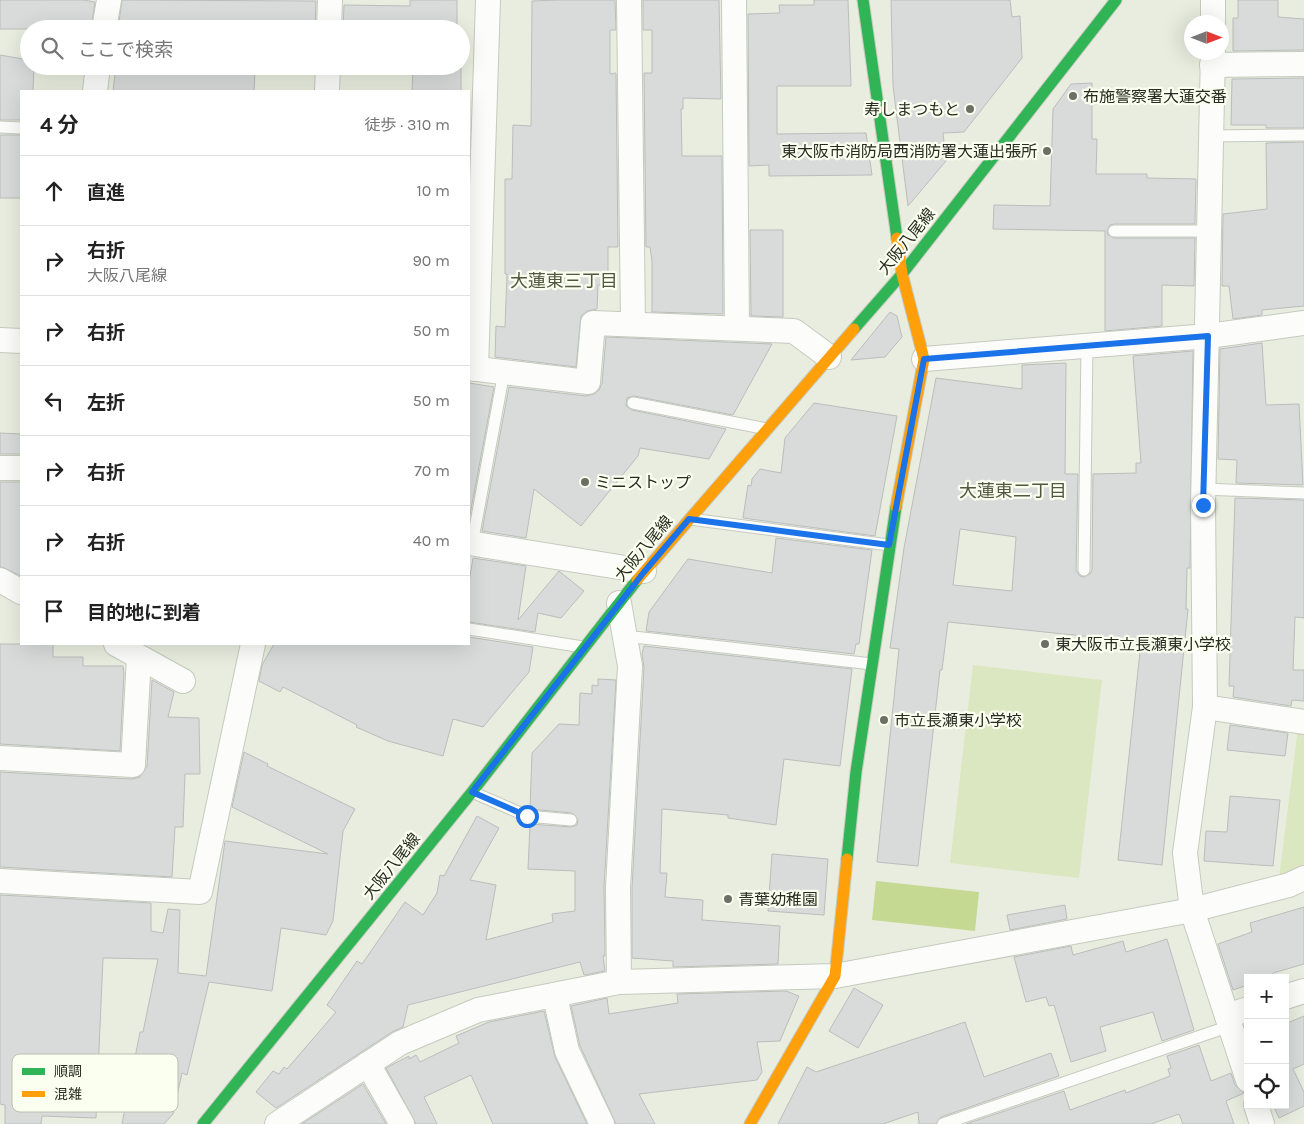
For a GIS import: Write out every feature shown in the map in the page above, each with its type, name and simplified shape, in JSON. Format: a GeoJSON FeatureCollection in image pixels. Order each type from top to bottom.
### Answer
{"type":"FeatureCollection","features":[{"type":"Feature","properties":{"kind":"main road"},"geometry":{"type":"LineString","coordinates":[[750,1124],[835,976],[856,772],[889,545],[924,359],[902,274],[863,0]]}},
{"type":"Feature","properties":{"kind":"main road","name":"大阪八尾線"},"geometry":{"type":"LineString","coordinates":[[203,1124],[472,792],[644,572],[902,274],[1116,0]]}},
{"type":"Feature","properties":{"kind":"street"},"geometry":{"type":"LineString","coordinates":[[106,20],[109,0]]}},
{"type":"Feature","properties":{"kind":"street"},"geometry":{"type":"LineString","coordinates":[[329,20],[330,0]]}},
{"type":"Feature","properties":{"kind":"street"},"geometry":{"type":"LineString","coordinates":[[488,0],[472,368],[588,382],[593,323],[794,330],[829,357]]}},
{"type":"Feature","properties":{"kind":"street"},"geometry":{"type":"LineString","coordinates":[[629,0],[632,323]]}},
{"type":"Feature","properties":{"kind":"street"},"geometry":{"type":"LineString","coordinates":[[734,0],[737,328]]}},
{"type":"Feature","properties":{"kind":"street"},"geometry":{"type":"LineString","coordinates":[[1213,0],[1213,15]]}},
{"type":"Feature","properties":{"kind":"street"},"geometry":{"type":"LineString","coordinates":[[1212,60],[1208,336],[1203,489],[1205,707],[1185,853],[1192,910],[1235,1017],[1245,1064]]}},
{"type":"Feature","properties":{"kind":"street"},"geometry":{"type":"LineString","coordinates":[[1229,60],[1304,64]]}},
{"type":"Feature","properties":{"kind":"street"},"geometry":{"type":"LineString","coordinates":[[95,90],[97,75]]}},
{"type":"Feature","properties":{"kind":"street"},"geometry":{"type":"LineString","coordinates":[[327,90],[328,75]]}},
{"type":"Feature","properties":{"kind":"street"},"geometry":{"type":"LineString","coordinates":[[924,359],[1208,336],[1304,323]]}},
{"type":"Feature","properties":{"kind":"street"},"geometry":{"type":"LineString","coordinates":[[0,340],[20,341]]}},
{"type":"Feature","properties":{"kind":"street"},"geometry":{"type":"LineString","coordinates":[[0,468],[20,468]]}},
{"type":"Feature","properties":{"kind":"street"},"geometry":{"type":"LineString","coordinates":[[470,543],[644,572]]}},
{"type":"Feature","properties":{"kind":"street"},"geometry":{"type":"LineString","coordinates":[[0,580],[20,591]]}},
{"type":"Feature","properties":{"kind":"street"},"geometry":{"type":"LineString","coordinates":[[619,603],[630,666],[618,888],[620,982]]}},
{"type":"Feature","properties":{"kind":"street"},"geometry":{"type":"LineString","coordinates":[[120,645],[139,650],[183,681]]}},
{"type":"Feature","properties":{"kind":"street"},"geometry":{"type":"LineString","coordinates":[[0,881],[200,892],[253,645]]}},
{"type":"Feature","properties":{"kind":"street"},"geometry":{"type":"LineString","coordinates":[[0,758],[133,766],[139,650]]}},
{"type":"Feature","properties":{"kind":"street"},"geometry":{"type":"LineString","coordinates":[[1205,707],[1304,722]]}},
{"type":"Feature","properties":{"kind":"street"},"geometry":{"type":"LineString","coordinates":[[277,1124],[400,1043],[478,1010],[620,982],[835,976],[1192,910],[1289,885],[1304,878]]}},
{"type":"Feature","properties":{"kind":"street"},"geometry":{"type":"LineString","coordinates":[[1289,996],[1304,991]]}},
{"type":"Feature","properties":{"kind":"street"},"geometry":{"type":"LineString","coordinates":[[555,996],[567,1051],[602,1124]]}},
{"type":"Feature","properties":{"kind":"street"},"geometry":{"type":"LineString","coordinates":[[368,1064],[402,1124]]}},
{"type":"Feature","properties":{"kind":"street"},"geometry":{"type":"LineString","coordinates":[[1257,1109],[1262,1124]]}},
{"type":"Feature","properties":{"kind":"lane"},"geometry":{"type":"LineString","coordinates":[[0,127],[20,128]]}},
{"type":"Feature","properties":{"kind":"lane"},"geometry":{"type":"LineString","coordinates":[[1211,136],[1304,135]]}},
{"type":"Feature","properties":{"kind":"lane"},"geometry":{"type":"LineString","coordinates":[[1114,232],[1210,232]]}},
{"type":"Feature","properties":{"kind":"lane"},"geometry":{"type":"LineString","coordinates":[[1084,570],[1087,346]]}},
{"type":"Feature","properties":{"kind":"lane"},"geometry":{"type":"LineString","coordinates":[[470,543],[504,372]]}},
{"type":"Feature","properties":{"kind":"lane"},"geometry":{"type":"LineString","coordinates":[[633,403],[767,429]]}},
{"type":"Feature","properties":{"kind":"lane"},"geometry":{"type":"LineString","coordinates":[[1203,489],[1304,493]]}},
{"type":"Feature","properties":{"kind":"lane"},"geometry":{"type":"LineString","coordinates":[[689,519],[889,545]]}},
{"type":"Feature","properties":{"kind":"lane"},"geometry":{"type":"LineString","coordinates":[[470,629],[585,647]]}},
{"type":"Feature","properties":{"kind":"lane"},"geometry":{"type":"LineString","coordinates":[[625,636],[872,664]]}},
{"type":"Feature","properties":{"kind":"lane"},"geometry":{"type":"LineString","coordinates":[[472,792],[527,816],[571,820]]}},
{"type":"Feature","properties":{"kind":"lane"},"geometry":{"type":"LineString","coordinates":[[943,1124],[1235,1017]]}},
{"type":"Feature","properties":{"kind":"shaded area"},"geometry":{"type":"Polygon","coordinates":[[[973,665],[1102,680],[1079,878],[950,863],[973,665]]]}},
{"type":"Feature","properties":{"kind":"shaded area"},"geometry":{"type":"Polygon","coordinates":[[[1298,728],[1304,729],[1304,871],[1279,878],[1298,728]]]}},
{"type":"Feature","properties":{"kind":"shaded area"},"geometry":{"type":"Polygon","coordinates":[[[876,881],[979,892],[975,931],[872,920],[876,881]]]}},
{"type":"Feature","properties":{"kind":"building"},"geometry":{"type":"Polygon","coordinates":[[[0,0],[83,0],[95,2],[92,20],[20,20],[20,29],[0,29],[0,0]]]}},
{"type":"Feature","properties":{"kind":"building"},"geometry":{"type":"Polygon","coordinates":[[[122,0],[316,1],[315,20],[119,20],[122,0]]]}},
{"type":"Feature","properties":{"kind":"building"},"geometry":{"type":"Polygon","coordinates":[[[410,0],[457,0],[457,20],[343,20],[344,5],[410,6],[410,0]]]}},
{"type":"Feature","properties":{"kind":"building"},"geometry":{"type":"Polygon","coordinates":[[[615,0],[616,30],[610,30],[610,74],[616,73],[618,247],[608,247],[608,285],[598,285],[597,309],[587,311],[581,316],[576,367],[495,357],[496,326],[505,327],[507,274],[505,274],[505,179],[512,179],[513,125],[531,126],[532,1],[615,0]]]}},
{"type":"Feature","properties":{"kind":"building"},"geometry":{"type":"Polygon","coordinates":[[[643,0],[719,0],[721,99],[683,98],[683,109],[681,109],[682,156],[722,156],[723,314],[652,312],[652,261],[650,247],[646,247],[644,73],[652,73],[652,30],[643,30],[643,0]]]}},
{"type":"Feature","properties":{"kind":"building"},"geometry":{"type":"Polygon","coordinates":[[[814,0],[848,0],[851,86],[777,86],[777,134],[866,133],[872,175],[769,176],[769,165],[749,166],[748,14],[780,13],[779,5],[814,5],[814,0]]]}},
{"type":"Feature","properties":{"kind":"building"},"geometry":{"type":"Polygon","coordinates":[[[891,0],[1010,0],[1012,17],[1020,16],[1022,58],[964,132],[943,133],[946,161],[908,206],[893,86],[891,0]]]}},
{"type":"Feature","properties":{"kind":"building"},"geometry":{"type":"Polygon","coordinates":[[[1238,0],[1278,0],[1278,17],[1304,19],[1304,50],[1233,51],[1233,18],[1238,18],[1238,0]]]}},
{"type":"Feature","properties":{"kind":"building"},"geometry":{"type":"Polygon","coordinates":[[[0,55],[20,58],[20,75],[34,75],[33,90],[20,90],[20,120],[0,120],[0,55]]]}},
{"type":"Feature","properties":{"kind":"building"},"geometry":{"type":"Polygon","coordinates":[[[115,75],[255,75],[254,90],[113,90],[115,75]]]}},
{"type":"Feature","properties":{"kind":"building"},"geometry":{"type":"Polygon","coordinates":[[[413,75],[461,75],[461,90],[412,90],[413,75]]]}},
{"type":"Feature","properties":{"kind":"building"},"geometry":{"type":"Polygon","coordinates":[[[1304,78],[1304,128],[1266,128],[1266,125],[1231,125],[1232,79],[1304,78]]]}},
{"type":"Feature","properties":{"kind":"building"},"geometry":{"type":"Polygon","coordinates":[[[1092,83],[1092,139],[1097,139],[1096,174],[1147,174],[1147,178],[1196,179],[1195,224],[1114,224],[1110,225],[1107,231],[1108,235],[1114,238],[1195,238],[1194,286],[1162,285],[1162,326],[1105,331],[1105,231],[993,229],[994,205],[1050,206],[1053,109],[1071,84],[1092,83]]]}},
{"type":"Feature","properties":{"kind":"building"},"geometry":{"type":"Polygon","coordinates":[[[0,135],[20,135],[20,198],[0,198],[0,135]]]}},
{"type":"Feature","properties":{"kind":"building"},"geometry":{"type":"Polygon","coordinates":[[[1304,142],[1304,306],[1262,310],[1262,315],[1233,319],[1229,286],[1222,286],[1223,214],[1267,209],[1266,143],[1304,142]]]}},
{"type":"Feature","properties":{"kind":"building"},"geometry":{"type":"Polygon","coordinates":[[[750,230],[783,230],[783,317],[751,316],[750,230]]]}},
{"type":"Feature","properties":{"kind":"building"},"geometry":{"type":"Polygon","coordinates":[[[890,312],[897,316],[902,337],[885,357],[851,360],[890,312]]]}},
{"type":"Feature","properties":{"kind":"building"},"geometry":{"type":"Polygon","coordinates":[[[606,337],[772,344],[733,415],[634,396],[627,398],[626,406],[632,410],[726,429],[709,459],[640,448],[638,456],[581,526],[534,489],[526,538],[482,531],[509,387],[586,396],[594,394],[599,390],[602,383],[606,337]]]}},
{"type":"Feature","properties":{"kind":"building"},"geometry":{"type":"Polygon","coordinates":[[[1262,343],[1266,405],[1299,404],[1303,485],[1236,483],[1237,460],[1218,459],[1220,349],[1262,343]]]}},
{"type":"Feature","properties":{"kind":"building"},"geometry":{"type":"Polygon","coordinates":[[[1193,351],[1190,568],[1187,568],[1186,609],[1188,609],[1162,865],[1118,860],[1141,642],[948,622],[942,670],[940,670],[918,866],[877,862],[899,649],[890,648],[904,548],[936,378],[1022,389],[1022,365],[1066,363],[1065,474],[1078,474],[1076,570],[1080,576],[1084,577],[1090,574],[1092,570],[1093,474],[1136,473],[1136,463],[1141,463],[1133,356],[1193,351]],[[960,529],[953,585],[1012,591],[1016,537],[960,529]]]}},
{"type":"Feature","properties":{"kind":"building"},"geometry":{"type":"Polygon","coordinates":[[[470,383],[494,387],[470,515],[470,383]]]}},
{"type":"Feature","properties":{"kind":"building"},"geometry":{"type":"Polygon","coordinates":[[[814,403],[897,416],[875,536],[743,518],[748,485],[751,486],[752,479],[760,469],[781,473],[785,438],[814,403]]]}},
{"type":"Feature","properties":{"kind":"building"},"geometry":{"type":"Polygon","coordinates":[[[0,433],[20,434],[20,454],[0,454],[0,433]]]}},
{"type":"Feature","properties":{"kind":"building"},"geometry":{"type":"Polygon","coordinates":[[[0,482],[20,482],[20,576],[0,566],[0,482]]]}},
{"type":"Feature","properties":{"kind":"building"},"geometry":{"type":"Polygon","coordinates":[[[1235,498],[1304,500],[1304,618],[1295,617],[1293,670],[1304,670],[1304,701],[1292,700],[1291,706],[1233,697],[1234,686],[1229,686],[1235,498]]]}},
{"type":"Feature","properties":{"kind":"building"},"geometry":{"type":"Polygon","coordinates":[[[776,538],[872,550],[859,644],[856,644],[854,654],[646,631],[649,612],[688,559],[772,573],[776,538]]]}},
{"type":"Feature","properties":{"kind":"building"},"geometry":{"type":"Polygon","coordinates":[[[473,558],[526,566],[518,620],[559,571],[584,591],[561,618],[538,613],[535,632],[470,622],[470,576],[473,558]]]}},
{"type":"Feature","properties":{"kind":"building"},"geometry":{"type":"Polygon","coordinates":[[[470,637],[533,647],[529,672],[483,727],[453,719],[443,756],[388,741],[356,727],[357,725],[283,687],[280,692],[259,681],[262,665],[273,645],[470,645],[470,637]]]}},
{"type":"Feature","properties":{"kind":"building"},"geometry":{"type":"Polygon","coordinates":[[[0,644],[53,645],[53,657],[83,657],[83,666],[123,666],[120,751],[0,744],[0,644]]]}},
{"type":"Feature","properties":{"kind":"building"},"geometry":{"type":"Polygon","coordinates":[[[644,646],[852,669],[840,766],[784,759],[776,825],[728,818],[728,815],[662,809],[660,873],[667,873],[665,897],[703,900],[702,920],[780,926],[778,964],[673,967],[673,961],[632,958],[632,888],[644,667],[642,654],[644,646]]]}},
{"type":"Feature","properties":{"kind":"building"},"geometry":{"type":"Polygon","coordinates":[[[598,679],[616,680],[604,887],[605,956],[603,956],[605,971],[584,975],[580,962],[408,1005],[403,1027],[392,1032],[276,1108],[256,1092],[273,1071],[279,1074],[284,1067],[287,1069],[336,1012],[327,1005],[357,961],[362,964],[405,902],[423,915],[437,893],[440,875],[444,876],[477,816],[499,828],[470,880],[496,885],[486,940],[553,922],[552,914],[575,911],[575,871],[528,869],[530,824],[571,827],[577,825],[578,820],[572,813],[530,809],[532,753],[559,724],[579,725],[580,693],[592,694],[592,685],[598,686],[598,679]]]}},
{"type":"Feature","properties":{"kind":"building"},"geometry":{"type":"Polygon","coordinates":[[[152,680],[174,692],[168,717],[199,718],[200,774],[185,774],[183,827],[175,827],[172,877],[0,867],[0,772],[132,779],[140,777],[147,766],[152,680]]]}},
{"type":"Feature","properties":{"kind":"building"},"geometry":{"type":"Polygon","coordinates":[[[1230,725],[1288,733],[1285,756],[1227,750],[1230,725]]]}},
{"type":"Feature","properties":{"kind":"building"},"geometry":{"type":"Polygon","coordinates":[[[244,752],[268,764],[267,766],[355,809],[343,831],[333,921],[326,935],[281,928],[272,991],[209,982],[187,1075],[182,1073],[178,1091],[178,1054],[136,1054],[140,1032],[143,1032],[158,959],[103,958],[99,1054],[12,1054],[12,1112],[96,1112],[96,1118],[42,1116],[41,1124],[5,1124],[5,1105],[0,1104],[0,895],[151,903],[151,931],[163,933],[168,909],[180,910],[178,973],[206,976],[225,841],[328,854],[232,807],[244,752]]]}},
{"type":"Feature","properties":{"kind":"building"},"geometry":{"type":"Polygon","coordinates":[[[1230,796],[1280,800],[1273,866],[1204,861],[1206,831],[1227,832],[1230,796]]]}},
{"type":"Feature","properties":{"kind":"building"},"geometry":{"type":"Polygon","coordinates":[[[772,854],[828,859],[824,915],[768,911],[772,854]]]}},
{"type":"Feature","properties":{"kind":"building"},"geometry":{"type":"Polygon","coordinates":[[[1065,905],[1067,919],[1010,930],[1007,915],[1065,905]]]}},
{"type":"Feature","properties":{"kind":"building"},"geometry":{"type":"Polygon","coordinates":[[[1304,907],[1304,964],[1273,974],[1244,974],[1244,986],[1233,990],[1218,944],[1252,932],[1250,923],[1304,907]]]}},
{"type":"Feature","properties":{"kind":"building"},"geometry":{"type":"Polygon","coordinates":[[[1167,939],[1194,1030],[1162,1041],[1153,1012],[1100,1027],[1106,1051],[1071,1062],[1054,1005],[1049,1006],[1046,997],[1026,1002],[1014,957],[1071,946],[1073,955],[1123,941],[1126,952],[1167,939]]]}},
{"type":"Feature","properties":{"kind":"building"},"geometry":{"type":"Polygon","coordinates":[[[854,988],[883,1005],[858,1048],[829,1031],[854,988]]]}},
{"type":"Feature","properties":{"kind":"building"},"geometry":{"type":"Polygon","coordinates":[[[786,991],[799,996],[780,1041],[757,1042],[762,1072],[757,1080],[639,1094],[655,1124],[616,1124],[580,1046],[571,1006],[607,998],[609,1014],[678,1003],[677,994],[786,991]]]}},
{"type":"Feature","properties":{"kind":"building"},"geometry":{"type":"Polygon","coordinates":[[[544,1011],[555,1057],[587,1124],[493,1124],[471,1075],[424,1097],[437,1124],[416,1124],[386,1068],[409,1056],[409,1059],[416,1055],[420,1062],[459,1043],[456,1036],[489,1022],[544,1011]]]}},
{"type":"Feature","properties":{"kind":"building"},"geometry":{"type":"Polygon","coordinates":[[[1304,1016],[1304,1064],[1293,1069],[1304,1092],[1304,1106],[1279,1118],[1275,1109],[1289,1109],[1289,1022],[1304,1016]]]}},
{"type":"Feature","properties":{"kind":"building"},"geometry":{"type":"Polygon","coordinates":[[[965,1022],[984,1077],[1051,1053],[1059,1076],[941,1117],[936,1124],[919,1124],[918,1112],[883,1124],[778,1124],[807,1067],[816,1072],[965,1022]]]}},
{"type":"Feature","properties":{"kind":"building"},"geometry":{"type":"Polygon","coordinates":[[[1199,1045],[1211,1081],[1231,1073],[1235,1085],[1244,1093],[1226,1101],[1234,1124],[1183,1124],[1179,1114],[1151,1124],[966,1124],[1064,1091],[1070,1110],[1125,1090],[1126,1093],[1170,1076],[1168,1069],[1171,1068],[1167,1056],[1199,1045]]]}},
{"type":"Feature","properties":{"kind":"building"},"geometry":{"type":"Polygon","coordinates":[[[363,1084],[386,1124],[302,1124],[363,1084]]]}},
{"type":"Feature","properties":{"kind":"building"},"geometry":{"type":"Polygon","coordinates":[[[124,1112],[173,1112],[164,1124],[122,1124],[124,1112]]]}},
{"type":"Feature","properties":{"kind":"traffic: fast"},"geometry":{"type":"LineString","coordinates":[[863,0],[897,238]]}},
{"type":"Feature","properties":{"kind":"traffic: fast"},"geometry":{"type":"LineString","coordinates":[[854,329],[902,274],[1116,0]]}},
{"type":"Feature","properties":{"kind":"traffic: fast"},"geometry":{"type":"LineString","coordinates":[[847,859],[856,772],[896,507]]}},
{"type":"Feature","properties":{"kind":"traffic: fast"},"geometry":{"type":"LineString","coordinates":[[203,1124],[472,792],[637,580]]}},
{"type":"Feature","properties":{"kind":"traffic: slow"},"geometry":{"type":"LineString","coordinates":[[896,507],[924,359],[902,274],[897,238]]}},
{"type":"Feature","properties":{"kind":"traffic: slow"},"geometry":{"type":"LineString","coordinates":[[637,580],[854,329]]}},
{"type":"Feature","properties":{"kind":"traffic: slow"},"geometry":{"type":"LineString","coordinates":[[750,1124],[835,976],[847,859]]}},
{"type":"Feature","properties":{"kind":"place","name":"布施警察署大蓮交番"},"geometry":{"type":"Point","coordinates":[1073,96]}},
{"type":"Feature","properties":{"kind":"place","name":"寿しまつもと"},"geometry":{"type":"Point","coordinates":[970,109]}},
{"type":"Feature","properties":{"kind":"place","name":"東大阪市消防局西消防署大蓮出張所"},"geometry":{"type":"Point","coordinates":[1047,151]}},
{"type":"Feature","properties":{"kind":"place","name":"ミニストップ"},"geometry":{"type":"Point","coordinates":[585,482]}},
{"type":"Feature","properties":{"kind":"place","name":"東大阪市立長瀬東小学校"},"geometry":{"type":"Point","coordinates":[1045,644]}},
{"type":"Feature","properties":{"kind":"place","name":"市立長瀬東小学校"},"geometry":{"type":"Point","coordinates":[884,720]}},
{"type":"Feature","properties":{"kind":"place","name":"青葉幼稚園"},"geometry":{"type":"Point","coordinates":[728,899]}},
{"type":"Feature","properties":{"kind":"district","name":"大蓮東三丁目"},"geometry":{"type":"Point","coordinates":[564,281]}},
{"type":"Feature","properties":{"kind":"district","name":"大蓮東二丁目"},"geometry":{"type":"Point","coordinates":[1013,491]}},
{"type":"Feature","properties":{"kind":"route"},"geometry":{"type":"LineString","coordinates":[[527,816],[472,792],[644,572],[689,519],[889,545],[924,359],[1208,336],[1203,505]]}}]}
